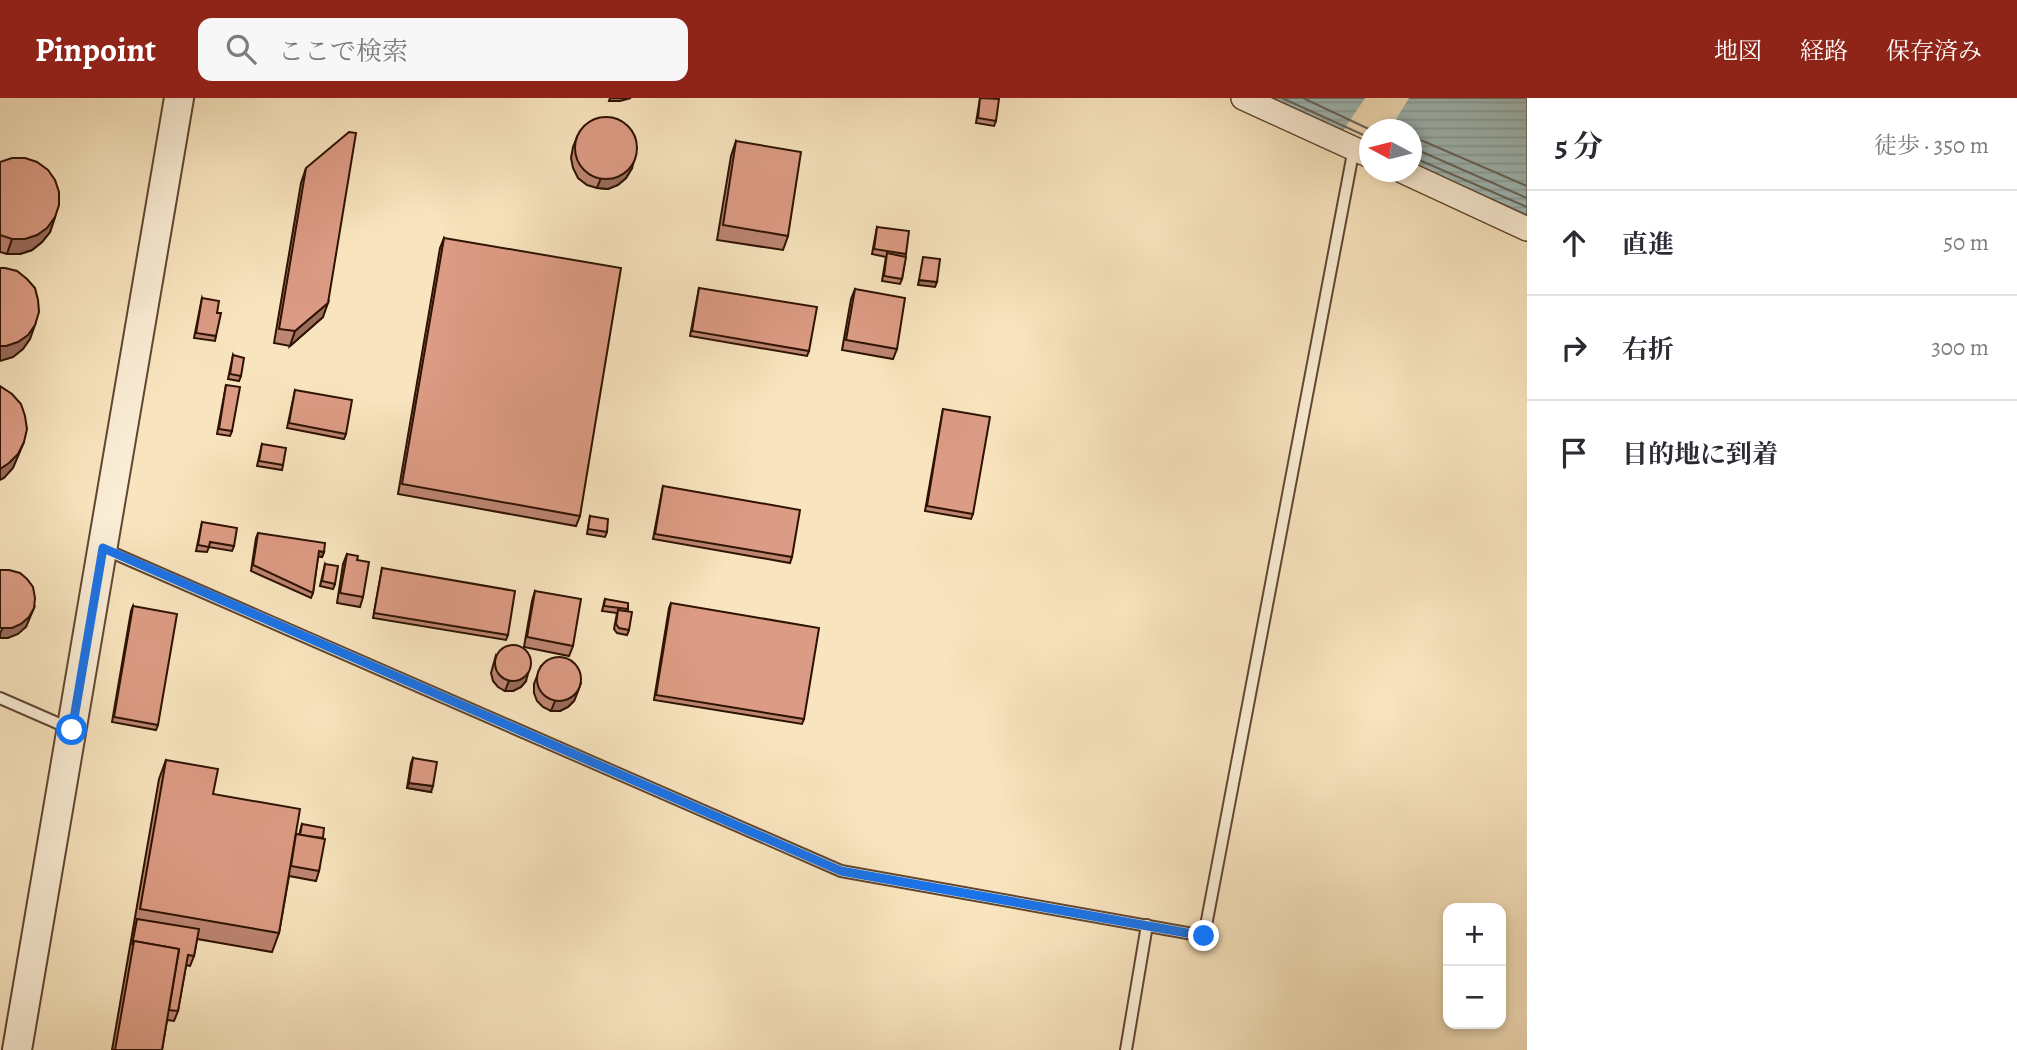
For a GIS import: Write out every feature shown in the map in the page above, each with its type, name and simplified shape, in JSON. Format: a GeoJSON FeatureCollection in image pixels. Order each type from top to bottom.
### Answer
{"type":"FeatureCollection","features":[{"type":"Feature","properties":{"kind":"street"},"geometry":{"type":"LineString","coordinates":[[17,1050],[180,98]]}},
{"type":"Feature","properties":{"kind":"street"},"geometry":{"type":"LineString","coordinates":[[1243,98],[1359,151]]}},
{"type":"Feature","properties":{"kind":"street"},"geometry":{"type":"LineString","coordinates":[[1422,180],[1527,229]]}},
{"type":"Feature","properties":{"kind":"lane"},"geometry":{"type":"LineString","coordinates":[[103,548],[841,871],[1204,936],[1359,167]]}},
{"type":"Feature","properties":{"kind":"lane"},"geometry":{"type":"LineString","coordinates":[[0,698],[72,730]]}},
{"type":"Feature","properties":{"kind":"lane"},"geometry":{"type":"LineString","coordinates":[[1126,1050],[1147,925]]}},
{"type":"Feature","properties":{"kind":"water"},"geometry":{"type":"Polygon","coordinates":[[[1265,98],[1527,98],[1527,215],[1422,168],[1422,119],[1359,119],[1359,141],[1265,98]]]}},
{"type":"Feature","properties":{"kind":"pier"},"geometry":{"type":"Polygon","coordinates":[[[1365,98],[1409,98],[1396,119],[1359,119],[1359,143],[1341,134],[1365,98]]]}},
{"type":"Feature","properties":{"kind":"building"},"geometry":{"type":"Polygon","coordinates":[[[980,98],[999,99],[996,121],[978,118],[980,98]]]}},
{"type":"Feature","properties":{"kind":"building"},"geometry":{"type":"Polygon","coordinates":[[[606,117],[628,126],[637,148],[628,170],[606,179],[584,170],[575,148],[584,126],[606,117]]]}},
{"type":"Feature","properties":{"kind":"building"},"geometry":{"type":"Polygon","coordinates":[[[349,132],[356,133],[328,303],[295,331],[279,329],[306,168],[349,132]]]}},
{"type":"Feature","properties":{"kind":"building"},"geometry":{"type":"Polygon","coordinates":[[[736,141],[801,152],[788,236],[723,225],[736,141]]]}},
{"type":"Feature","properties":{"kind":"building"},"geometry":{"type":"Polygon","coordinates":[[[12,158],[37,162],[48,170],[59,192],[55,217],[47,228],[25,239],[0,235],[0,162],[12,158]]]}},
{"type":"Feature","properties":{"kind":"building"},"geometry":{"type":"Polygon","coordinates":[[[877,227],[909,231],[906,254],[874,249],[877,227]]]}},
{"type":"Feature","properties":{"kind":"building"},"geometry":{"type":"Polygon","coordinates":[[[444,238],[621,268],[580,516],[402,484],[444,238]]]}},
{"type":"Feature","properties":{"kind":"building"},"geometry":{"type":"Polygon","coordinates":[[[887,253],[906,257],[902,279],[884,276],[887,253]]]}},
{"type":"Feature","properties":{"kind":"building"},"geometry":{"type":"Polygon","coordinates":[[[923,257],[940,259],[937,282],[919,280],[923,257]]]}},
{"type":"Feature","properties":{"kind":"building"},"geometry":{"type":"Polygon","coordinates":[[[0,268],[17,271],[35,288],[39,312],[28,335],[6,346],[0,346],[0,268]]]}},
{"type":"Feature","properties":{"kind":"building"},"geometry":{"type":"Polygon","coordinates":[[[699,288],[817,307],[809,351],[692,331],[699,288]]]}},
{"type":"Feature","properties":{"kind":"building"},"geometry":{"type":"Polygon","coordinates":[[[855,289],[905,298],[897,349],[846,340],[855,289]]]}},
{"type":"Feature","properties":{"kind":"building"},"geometry":{"type":"Polygon","coordinates":[[[202,298],[219,301],[217,313],[221,313],[216,336],[196,333],[202,298]]]}},
{"type":"Feature","properties":{"kind":"building"},"geometry":{"type":"Polygon","coordinates":[[[233,355],[244,358],[241,376],[230,374],[233,355]]]}},
{"type":"Feature","properties":{"kind":"building"},"geometry":{"type":"Polygon","coordinates":[[[226,385],[240,387],[232,431],[219,429],[226,385]]]}},
{"type":"Feature","properties":{"kind":"building"},"geometry":{"type":"Polygon","coordinates":[[[0,386],[21,404],[27,429],[18,454],[0,469],[0,386]]]}},
{"type":"Feature","properties":{"kind":"building"},"geometry":{"type":"Polygon","coordinates":[[[295,390],[352,400],[346,434],[289,423],[295,390]]]}},
{"type":"Feature","properties":{"kind":"building"},"geometry":{"type":"Polygon","coordinates":[[[943,409],[990,417],[973,514],[927,506],[943,409]]]}},
{"type":"Feature","properties":{"kind":"building"},"geometry":{"type":"Polygon","coordinates":[[[262,444],[286,448],[283,465],[259,461],[262,444]]]}},
{"type":"Feature","properties":{"kind":"building"},"geometry":{"type":"Polygon","coordinates":[[[663,486],[800,510],[792,557],[655,534],[663,486]]]}},
{"type":"Feature","properties":{"kind":"building"},"geometry":{"type":"Polygon","coordinates":[[[590,516],[608,519],[607,532],[588,529],[590,516]]]}},
{"type":"Feature","properties":{"kind":"building"},"geometry":{"type":"Polygon","coordinates":[[[202,522],[237,528],[234,546],[210,542],[209,547],[198,545],[202,522]]]}},
{"type":"Feature","properties":{"kind":"building"},"geometry":{"type":"Polygon","coordinates":[[[258,533],[325,543],[324,552],[319,551],[313,593],[253,565],[258,533]]]}},
{"type":"Feature","properties":{"kind":"building"},"geometry":{"type":"Polygon","coordinates":[[[347,554],[358,556],[357,560],[369,562],[363,597],[340,593],[347,554]]]}},
{"type":"Feature","properties":{"kind":"building"},"geometry":{"type":"Polygon","coordinates":[[[325,564],[338,566],[335,584],[322,581],[325,564]]]}},
{"type":"Feature","properties":{"kind":"building"},"geometry":{"type":"Polygon","coordinates":[[[382,568],[515,591],[508,635],[374,613],[382,568]]]}},
{"type":"Feature","properties":{"kind":"building"},"geometry":{"type":"Polygon","coordinates":[[[0,570],[20,573],[33,587],[34,608],[29,617],[12,628],[0,628],[0,570]]]}},
{"type":"Feature","properties":{"kind":"building"},"geometry":{"type":"Polygon","coordinates":[[[535,591],[581,599],[573,646],[527,637],[535,591]]]}},
{"type":"Feature","properties":{"kind":"building"},"geometry":{"type":"Polygon","coordinates":[[[605,599],[628,603],[628,609],[604,606],[605,599]]]}},
{"type":"Feature","properties":{"kind":"building"},"geometry":{"type":"Polygon","coordinates":[[[671,603],[819,628],[804,719],[656,695],[671,603]]]}},
{"type":"Feature","properties":{"kind":"building"},"geometry":{"type":"Polygon","coordinates":[[[133,606],[177,614],[158,725],[114,717],[133,606]]]}},
{"type":"Feature","properties":{"kind":"building"},"geometry":{"type":"Polygon","coordinates":[[[618,610],[632,612],[629,630],[619,628],[616,624],[618,610]]]}},
{"type":"Feature","properties":{"kind":"building"},"geometry":{"type":"Polygon","coordinates":[[[513,645],[526,650],[531,663],[526,676],[513,681],[500,676],[495,663],[500,650],[513,645]]]}},
{"type":"Feature","properties":{"kind":"building"},"geometry":{"type":"Polygon","coordinates":[[[559,657],[575,663],[581,679],[575,695],[559,701],[543,695],[537,679],[543,663],[559,657]]]}},
{"type":"Feature","properties":{"kind":"building"},"geometry":{"type":"Polygon","coordinates":[[[413,758],[437,762],[433,786],[409,783],[413,758]]]}},
{"type":"Feature","properties":{"kind":"building"},"geometry":{"type":"Polygon","coordinates":[[[166,760],[218,769],[213,794],[300,809],[279,933],[140,909],[166,760]]]}},
{"type":"Feature","properties":{"kind":"building"},"geometry":{"type":"Polygon","coordinates":[[[302,824],[324,828],[323,838],[300,835],[302,824]]]}},
{"type":"Feature","properties":{"kind":"building"},"geometry":{"type":"Polygon","coordinates":[[[296,834],[325,839],[319,871],[291,866],[296,834]]]}},
{"type":"Feature","properties":{"kind":"building"},"geometry":{"type":"Polygon","coordinates":[[[137,919],[199,929],[194,956],[188,955],[178,1011],[169,1010],[179,949],[134,941],[132,945],[137,919]]]}},
{"type":"Feature","properties":{"kind":"building"},"geometry":{"type":"Polygon","coordinates":[[[134,941],[179,949],[162,1050],[115,1050],[134,941]]]}},
{"type":"Feature","properties":{"kind":"route"},"geometry":{"type":"LineString","coordinates":[[72,730],[103,548],[841,871],[1204,936]]}}]}
